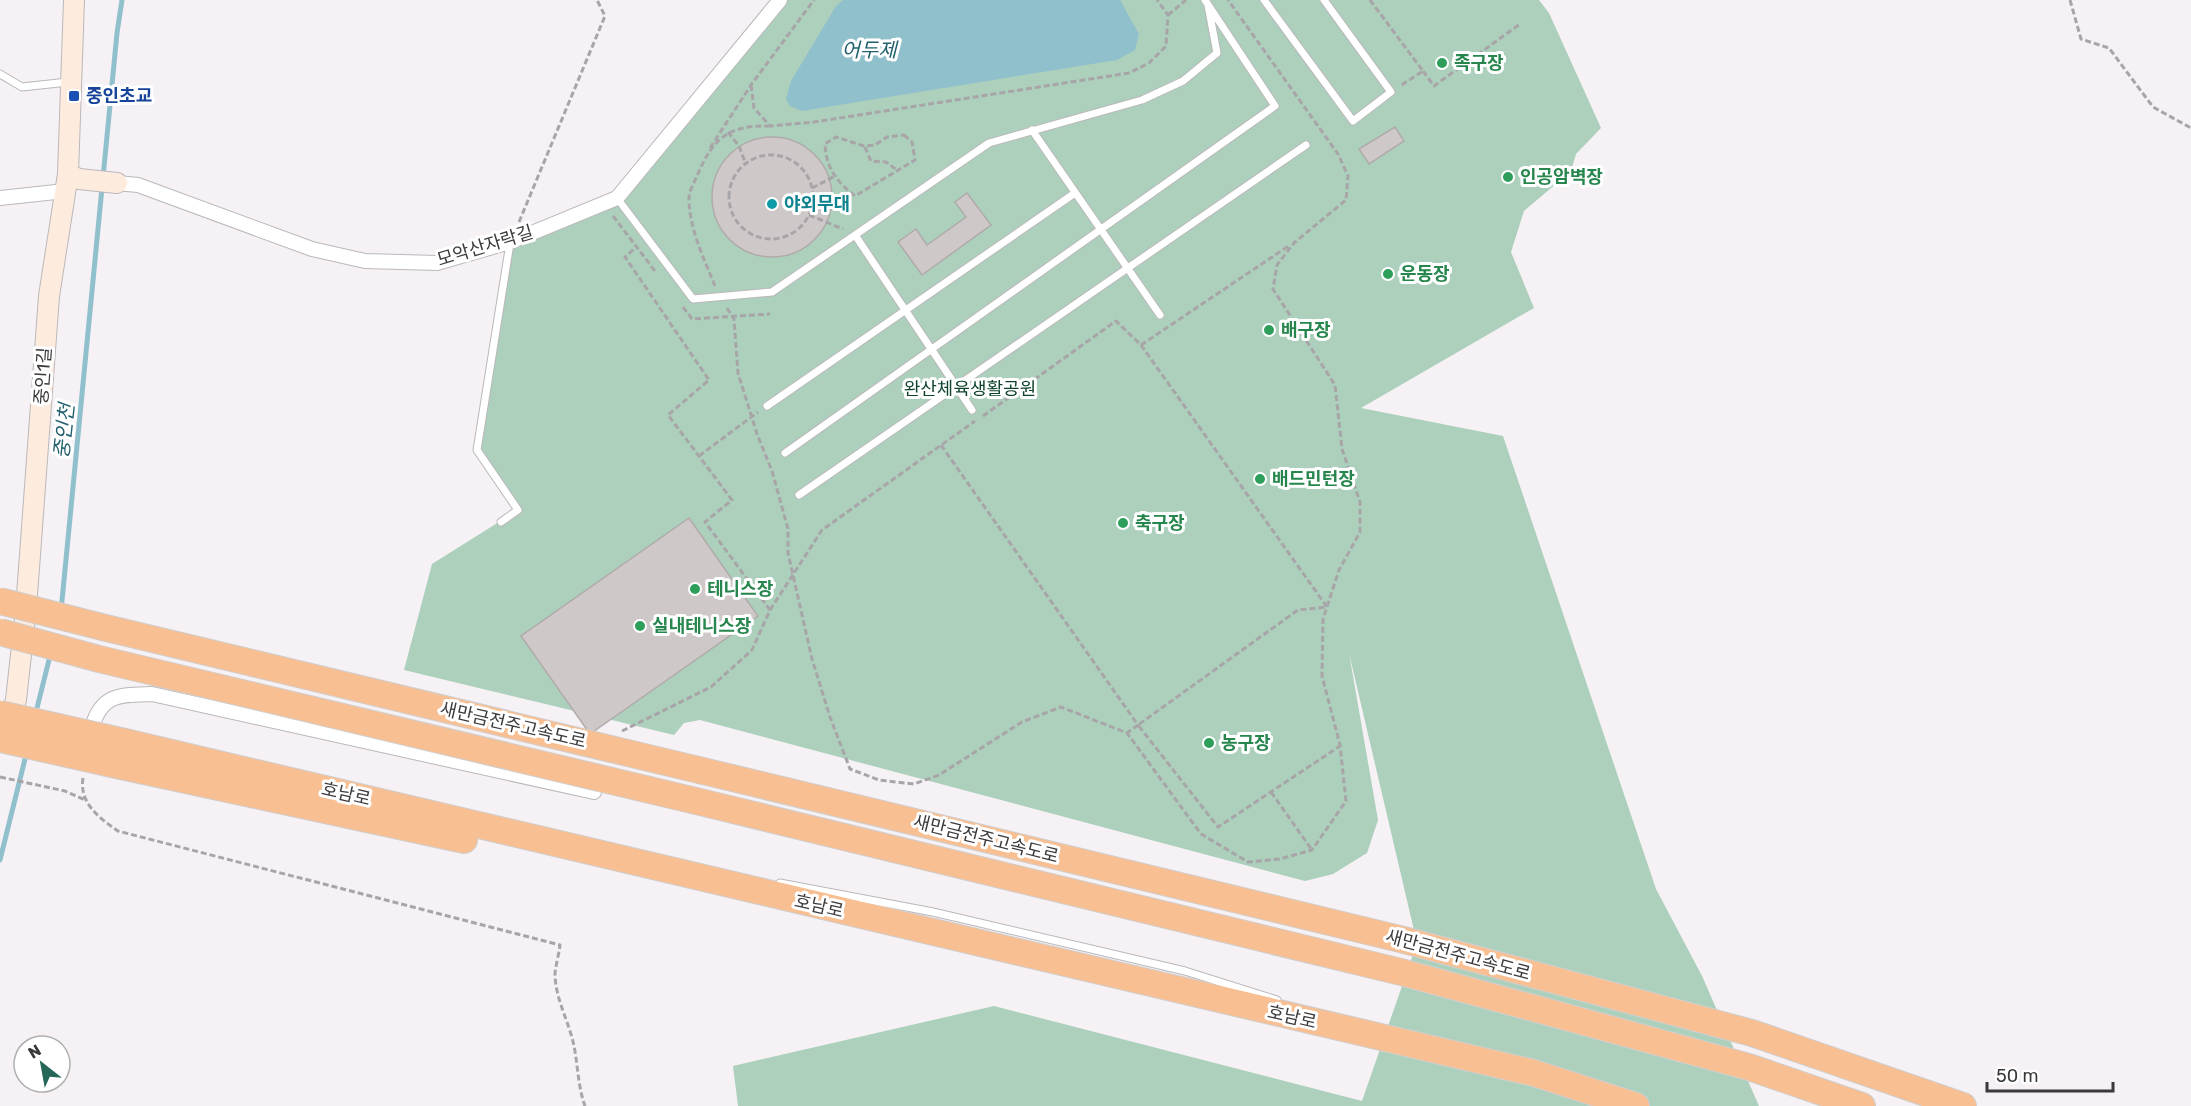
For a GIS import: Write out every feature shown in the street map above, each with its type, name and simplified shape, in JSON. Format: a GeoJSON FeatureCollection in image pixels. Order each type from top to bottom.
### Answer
{"type":"FeatureCollection","features":[{"type":"Feature","properties":{"kind":"highway","name":"새만금전주고속도로"},"geometry":{"type":"LineString","coordinates":[[0,601],[1392,938],[1752,1033],[1963,1106]]}},
{"type":"Feature","properties":{"kind":"highway","name":"새만금전주고속도로"},"geometry":{"type":"LineString","coordinates":[[0,632],[99,659],[1401,972],[1749,1067],[1862,1106]]}},
{"type":"Feature","properties":{"kind":"highway","name":"호남로"},"geometry":{"type":"LineString","coordinates":[[0,714],[123,754],[1528,1090],[1580,1106]]}},
{"type":"Feature","properties":{"kind":"highway","name":"호남로"},"geometry":{"type":"LineString","coordinates":[[0,740],[123,754],[496,830],[1534,1073],[1636,1106]]}},
{"type":"Feature","properties":{"kind":"street","name":"중인1길"},"geometry":{"type":"LineString","coordinates":[[0,751],[16,700],[26,609],[49,296],[71,181],[70,81],[74,0]]}},
{"type":"Feature","properties":{"kind":"street","name":"모악산자락길"},"geometry":{"type":"LineString","coordinates":[[71,181],[138,185],[312,249],[365,261],[437,263],[510,242],[617,198],[780,0]]}},
{"type":"Feature","properties":{"kind":"street"},"geometry":{"type":"LineString","coordinates":[[0,198],[71,181]]}},
{"type":"Feature","properties":{"kind":"street"},"geometry":{"type":"LineString","coordinates":[[92,727],[96,713],[118,695],[152,694],[594,792]]}},
{"type":"Feature","properties":{"kind":"lane"},"geometry":{"type":"LineString","coordinates":[[1264,0],[1353,121],[1390,92],[1324,0]]}},
{"type":"Feature","properties":{"kind":"lane"},"geometry":{"type":"LineString","coordinates":[[617,198],[693,299],[772,292],[989,143],[1142,100],[1183,81],[1217,53],[1207,2]]}},
{"type":"Feature","properties":{"kind":"lane"},"geometry":{"type":"LineString","coordinates":[[785,453],[1275,106],[1207,2]]}},
{"type":"Feature","properties":{"kind":"lane"},"geometry":{"type":"LineString","coordinates":[[0,74],[21,87],[70,81]]}},
{"type":"Feature","properties":{"kind":"lane"},"geometry":{"type":"LineString","coordinates":[[1032,130],[1160,315]]}},
{"type":"Feature","properties":{"kind":"lane"},"geometry":{"type":"LineString","coordinates":[[799,495],[1306,145]]}},
{"type":"Feature","properties":{"kind":"lane"},"geometry":{"type":"LineString","coordinates":[[767,406],[1075,193]]}},
{"type":"Feature","properties":{"kind":"lane"},"geometry":{"type":"LineString","coordinates":[[855,235],[972,410]]}},
{"type":"Feature","properties":{"kind":"lane"},"geometry":{"type":"LineString","coordinates":[[501,522],[518,510],[477,450],[510,242]]}},
{"type":"Feature","properties":{"kind":"lane"},"geometry":{"type":"LineString","coordinates":[[496,830],[691,867]]}},
{"type":"Feature","properties":{"kind":"lane"},"geometry":{"type":"LineString","coordinates":[[772,882],[933,912],[1185,970],[1283,1002]]}},
{"type":"Feature","properties":{"kind":"lane"},"geometry":{"type":"LineString","coordinates":[[1316,1013],[1425,1048]]}},
{"type":"Feature","properties":{"kind":"path"},"geometry":{"type":"LineString","coordinates":[[510,242],[605,16],[597,0]]}},
{"type":"Feature","properties":{"kind":"path"},"geometry":{"type":"LineString","coordinates":[[814,0],[751,85],[706,155],[688,196],[694,232],[719,297],[734,319],[738,373],[757,434],[772,471],[788,528],[788,553],[821,688],[850,769],[879,780],[914,784],[939,775],[1022,723],[1061,707],[1127,733],[1201,834],[1224,849],[1248,862],[1280,859],[1312,850],[1346,801],[1340,745],[1322,676],[1323,619],[1339,570],[1360,532],[1359,502],[1342,449],[1335,385],[1274,289],[1277,265],[1294,243]]}},
{"type":"Feature","properties":{"kind":"path"},"geometry":{"type":"LineString","coordinates":[[706,155],[728,132],[748,126],[814,122],[1129,73],[1149,63],[1166,46],[1168,15],[1157,0]]}},
{"type":"Feature","properties":{"kind":"path"},"geometry":{"type":"LineString","coordinates":[[1168,15],[1186,0]]}},
{"type":"Feature","properties":{"kind":"path"},"geometry":{"type":"LineString","coordinates":[[1141,345],[1294,243],[1346,200],[1348,176],[1338,154],[1228,0]]}},
{"type":"Feature","properties":{"kind":"path"},"geometry":{"type":"LineString","coordinates":[[1370,0],[1434,86],[1520,24]]}},
{"type":"Feature","properties":{"kind":"path"},"geometry":{"type":"LineString","coordinates":[[2070,0],[2081,39],[2109,48],[2153,107],[2191,128]]}},
{"type":"Feature","properties":{"kind":"path"},"geometry":{"type":"LineString","coordinates":[[1390,92],[1423,71]]}},
{"type":"Feature","properties":{"kind":"path"},"geometry":{"type":"LineString","coordinates":[[751,85],[754,108],[770,126]]}},
{"type":"Feature","properties":{"kind":"path"},"geometry":{"type":"LineString","coordinates":[[728,132],[739,146],[746,165]]}},
{"type":"Feature","properties":{"kind":"path"},"geometry":{"type":"LineString","coordinates":[[904,135],[912,142],[915,160],[855,196],[839,184],[825,155],[825,144],[836,137],[864,146],[874,145],[887,137],[904,135]]}},
{"type":"Feature","properties":{"kind":"path"},"geometry":{"type":"LineString","coordinates":[[864,146],[871,161],[886,162],[897,170]]}},
{"type":"Feature","properties":{"kind":"path"},"geometry":{"type":"LineString","coordinates":[[770,155],[784,157],[797,164],[807,174],[812,188],[813,202],[802,226],[792,234],[779,238],[760,237],[743,228],[735,218],[730,206],[730,191],[734,177],[756,158],[770,155]]}},
{"type":"Feature","properties":{"kind":"path"},"geometry":{"type":"LineString","coordinates":[[812,188],[835,176]]}},
{"type":"Feature","properties":{"kind":"path"},"geometry":{"type":"LineString","coordinates":[[809,215],[855,235]]}},
{"type":"Feature","properties":{"kind":"path"},"geometry":{"type":"LineString","coordinates":[[603,220],[613,216],[657,274]]}},
{"type":"Feature","properties":{"kind":"path"},"geometry":{"type":"LineString","coordinates":[[636,247],[625,257],[709,380],[668,415],[732,500],[705,522],[770,610]]}},
{"type":"Feature","properties":{"kind":"path"},"geometry":{"type":"LineString","coordinates":[[678,301],[692,319],[770,314]]}},
{"type":"Feature","properties":{"kind":"path"},"geometry":{"type":"LineString","coordinates":[[620,732],[711,687],[752,650],[770,610],[822,530],[1116,321],[1141,345],[1327,607]]}},
{"type":"Feature","properties":{"kind":"path"},"geometry":{"type":"LineString","coordinates":[[699,456],[767,406]]}},
{"type":"Feature","properties":{"kind":"path"},"geometry":{"type":"LineString","coordinates":[[941,445],[1138,725],[1218,827],[1340,745]]}},
{"type":"Feature","properties":{"kind":"path"},"geometry":{"type":"LineString","coordinates":[[1127,733],[1298,610],[1327,607]]}},
{"type":"Feature","properties":{"kind":"path"},"geometry":{"type":"LineString","coordinates":[[84,769],[81,790],[85,800],[99,818],[118,831],[560,945],[555,973],[558,999],[572,1037],[585,1106]]}},
{"type":"Feature","properties":{"kind":"path"},"geometry":{"type":"LineString","coordinates":[[0,777],[65,791],[85,800]]}},
{"type":"Feature","properties":{"kind":"path"},"geometry":{"type":"LineString","coordinates":[[1271,792],[1312,850]]}},
{"type":"Feature","properties":{"kind":"green space","name":"완산체육생활공원"},"geometry":{"type":"Polygon","coordinates":[[[780,0],[1539,0],[1549,13],[1601,128],[1576,154],[1571,171],[1524,211],[1511,252],[1534,308],[1361,408],[1503,436],[1656,889],[1702,976],[1759,1106],[738,1106],[733,1066],[994,1006],[1362,1101],[1417,943],[1349,653],[1378,820],[1367,853],[1333,874],[1305,881],[700,720],[684,723],[674,735],[404,670],[432,564],[518,510],[477,450],[510,242],[617,198],[780,0]]]}},
{"type":"Feature","properties":{"kind":"water","name":"어두제"},"geometry":{"type":"Polygon","coordinates":[[[843,0],[1120,0],[1139,34],[1135,50],[1117,60],[802,111],[790,106],[786,99],[791,81],[836,6],[843,0]]]}},
{"type":"Feature","properties":{"kind":"building"},"geometry":{"type":"Polygon","coordinates":[[[1395,127],[1404,141],[1369,164],[1359,149],[1395,127]]]}},
{"type":"Feature","properties":{"kind":"building","name":"야외무대"},"geometry":{"type":"Polygon","coordinates":[[[772,137],[795,142],[814,155],[827,174],[832,197],[827,220],[814,239],[795,252],[772,257],[749,252],[730,239],[717,220],[712,197],[717,174],[730,155],[749,142],[772,137]]]}},
{"type":"Feature","properties":{"kind":"building"},"geometry":{"type":"Polygon","coordinates":[[[967,193],[991,225],[922,275],[898,242],[916,229],[927,245],[966,217],[955,202],[967,193]]]}},
{"type":"Feature","properties":{"kind":"building","name":"실내테니스장"},"geometry":{"type":"Polygon","coordinates":[[[689,518],[758,616],[590,734],[521,636],[689,518]]]}},
{"type":"Feature","properties":{"kind":"waterway","name":"중인천"},"geometry":{"type":"LineString","coordinates":[[61,611],[122,0]]}},
{"type":"Feature","properties":{"kind":"waterway","name":"중인천"},"geometry":{"type":"LineString","coordinates":[[35,716],[51,652]]}},
{"type":"Feature","properties":{"kind":"waterway","name":"중인천"},"geometry":{"type":"LineString","coordinates":[[0,860],[27,751]]}},
{"type":"Feature","properties":{"kind":"place","name":"족구장"},"geometry":{"type":"Point","coordinates":[1442,63]}},
{"type":"Feature","properties":{"kind":"place","name":"중인초교"},"geometry":{"type":"Point","coordinates":[74,96]}},
{"type":"Feature","properties":{"kind":"place","name":"인공암벽장"},"geometry":{"type":"Point","coordinates":[1508,177]}},
{"type":"Feature","properties":{"kind":"place","name":"야외무대"},"geometry":{"type":"Point","coordinates":[772,204]}},
{"type":"Feature","properties":{"kind":"place","name":"운동장"},"geometry":{"type":"Point","coordinates":[1388,274]}},
{"type":"Feature","properties":{"kind":"place","name":"배구장"},"geometry":{"type":"Point","coordinates":[1269,330]}},
{"type":"Feature","properties":{"kind":"place","name":"배드민턴장"},"geometry":{"type":"Point","coordinates":[1260,479]}},
{"type":"Feature","properties":{"kind":"place","name":"축구장"},"geometry":{"type":"Point","coordinates":[1123,523]}},
{"type":"Feature","properties":{"kind":"place","name":"테니스장"},"geometry":{"type":"Point","coordinates":[695,589]}},
{"type":"Feature","properties":{"kind":"place","name":"실내테니스장"},"geometry":{"type":"Point","coordinates":[640,626]}},
{"type":"Feature","properties":{"kind":"place","name":"농구장"},"geometry":{"type":"Point","coordinates":[1209,743]}}]}
